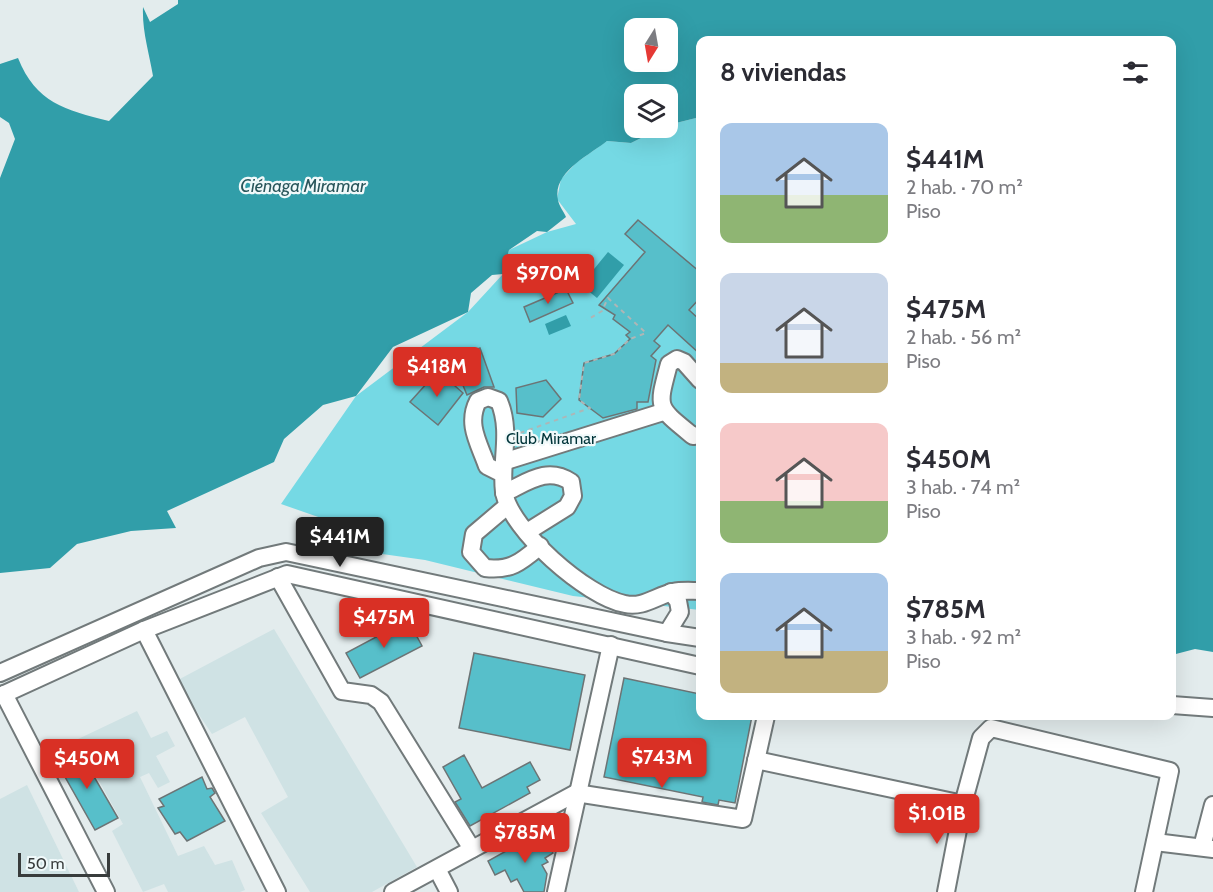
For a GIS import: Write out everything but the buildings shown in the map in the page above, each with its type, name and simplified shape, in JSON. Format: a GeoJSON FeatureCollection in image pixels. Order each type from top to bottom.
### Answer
{"type":"FeatureCollection","features":[{"type":"Feature","properties":{"kind":"street"},"geometry":{"type":"LineString","coordinates":[[696,376],[684,362],[676,359],[669,364],[660,399],[663,412],[693,436],[696,436]]}},
{"type":"Feature","properties":{"kind":"street"},"geometry":{"type":"LineString","coordinates":[[663,412],[504,467],[506,499],[527,532],[583,585],[625,604],[643,604],[671,592],[696,591]]}},
{"type":"Feature","properties":{"kind":"street"},"geometry":{"type":"LineString","coordinates":[[527,532],[567,507],[573,496],[571,482],[560,475],[548,474],[506,499],[474,534],[471,552],[485,568],[502,570],[518,565],[540,546]]}},
{"type":"Feature","properties":{"kind":"street"},"geometry":{"type":"LineString","coordinates":[[0,673],[259,558],[286,552],[667,633],[696,636]]}},
{"type":"Feature","properties":{"kind":"street"},"geometry":{"type":"LineString","coordinates":[[106,892],[2,695],[144,630],[278,577],[287,574],[696,665]]}},
{"type":"Feature","properties":{"kind":"street"},"geometry":{"type":"LineString","coordinates":[[278,577],[342,691],[371,695],[381,702],[472,849]]}},
{"type":"Feature","properties":{"kind":"street"},"geometry":{"type":"LineString","coordinates":[[667,633],[680,612],[678,601],[671,592]]}},
{"type":"Feature","properties":{"kind":"street"},"geometry":{"type":"LineString","coordinates":[[144,630],[277,892]]}},
{"type":"Feature","properties":{"kind":"street"},"geometry":{"type":"LineString","coordinates":[[556,892],[576,793],[611,645]]}},
{"type":"Feature","properties":{"kind":"street"},"geometry":{"type":"LineString","coordinates":[[1176,705],[1213,708]]}},
{"type":"Feature","properties":{"kind":"street"},"geometry":{"type":"LineString","coordinates":[[393,892],[576,793],[743,819],[765,720]]}},
{"type":"Feature","properties":{"kind":"street"},"geometry":{"type":"LineString","coordinates":[[946,892],[963,804],[981,738],[991,728],[1170,771],[1144,892]]}},
{"type":"Feature","properties":{"kind":"street"},"geometry":{"type":"LineString","coordinates":[[756,760],[963,804]]}},
{"type":"Feature","properties":{"kind":"street"},"geometry":{"type":"LineString","coordinates":[[1155,842],[1208,848],[1213,805]]}},
{"type":"Feature","properties":{"kind":"street"},"geometry":{"type":"LineString","coordinates":[[437,869],[449,892]]}},
{"type":"Feature","properties":{"kind":"path"},"geometry":{"type":"LineString","coordinates":[[529,429],[590,408],[579,400],[584,363],[614,354],[630,339],[646,333],[608,298],[602,310],[587,320]]}},
{"type":"Feature","properties":{"kind":"shaded area"},"geometry":{"type":"Polygon","coordinates":[[[274,629],[417,867],[372,892],[310,892],[261,813],[288,797],[245,717],[212,734],[176,681],[274,629]]]}},
{"type":"Feature","properties":{"kind":"shaded area"},"geometry":{"type":"Polygon","coordinates":[[[137,711],[151,738],[167,731],[175,746],[156,756],[170,782],[158,788],[149,773],[140,777],[178,856],[204,846],[215,865],[232,860],[245,890],[240,892],[168,892],[164,884],[143,892],[112,831],[123,824],[76,740],[137,711]]]}},
{"type":"Feature","properties":{"kind":"shaded area"},"geometry":{"type":"Polygon","coordinates":[[[27,785],[79,892],[0,892],[0,799],[27,785]]]}},
{"type":"Feature","properties":{"kind":"green space","name":"Club Miramar"},"geometry":{"type":"Polygon","coordinates":[[[696,118],[696,610],[573,596],[425,560],[375,553],[367,534],[281,504],[356,396],[468,312],[503,274],[509,250],[547,232],[576,224],[557,199],[561,179],[576,163],[607,141],[631,143],[641,138],[678,138],[678,122],[696,118]]]}},
{"type":"Feature","properties":{"kind":"water","name":"Ciénaga Miramar"},"geometry":{"type":"Polygon","coordinates":[[[178,0],[1213,0],[1213,652],[1195,649],[1176,654],[1176,36],[696,36],[696,118],[678,122],[678,84],[624,84],[624,138],[641,138],[631,143],[607,141],[574,165],[566,173],[558,190],[559,202],[566,217],[547,232],[537,231],[509,250],[503,274],[492,275],[471,293],[468,312],[393,347],[356,396],[323,405],[284,439],[274,462],[167,511],[176,528],[131,531],[77,544],[50,568],[0,573],[0,178],[15,139],[9,123],[0,117],[0,64],[18,58],[25,73],[43,95],[66,108],[109,121],[153,76],[143,7],[150,22],[178,4],[178,0]]]}},
{"type":"Feature","properties":{"kind":"water"},"geometry":{"type":"Polygon","coordinates":[[[608,252],[624,265],[597,298],[581,285],[608,252]]]}},
{"type":"Feature","properties":{"kind":"water"},"geometry":{"type":"Polygon","coordinates":[[[566,315],[571,326],[549,335],[545,324],[566,315]]]}}]}
